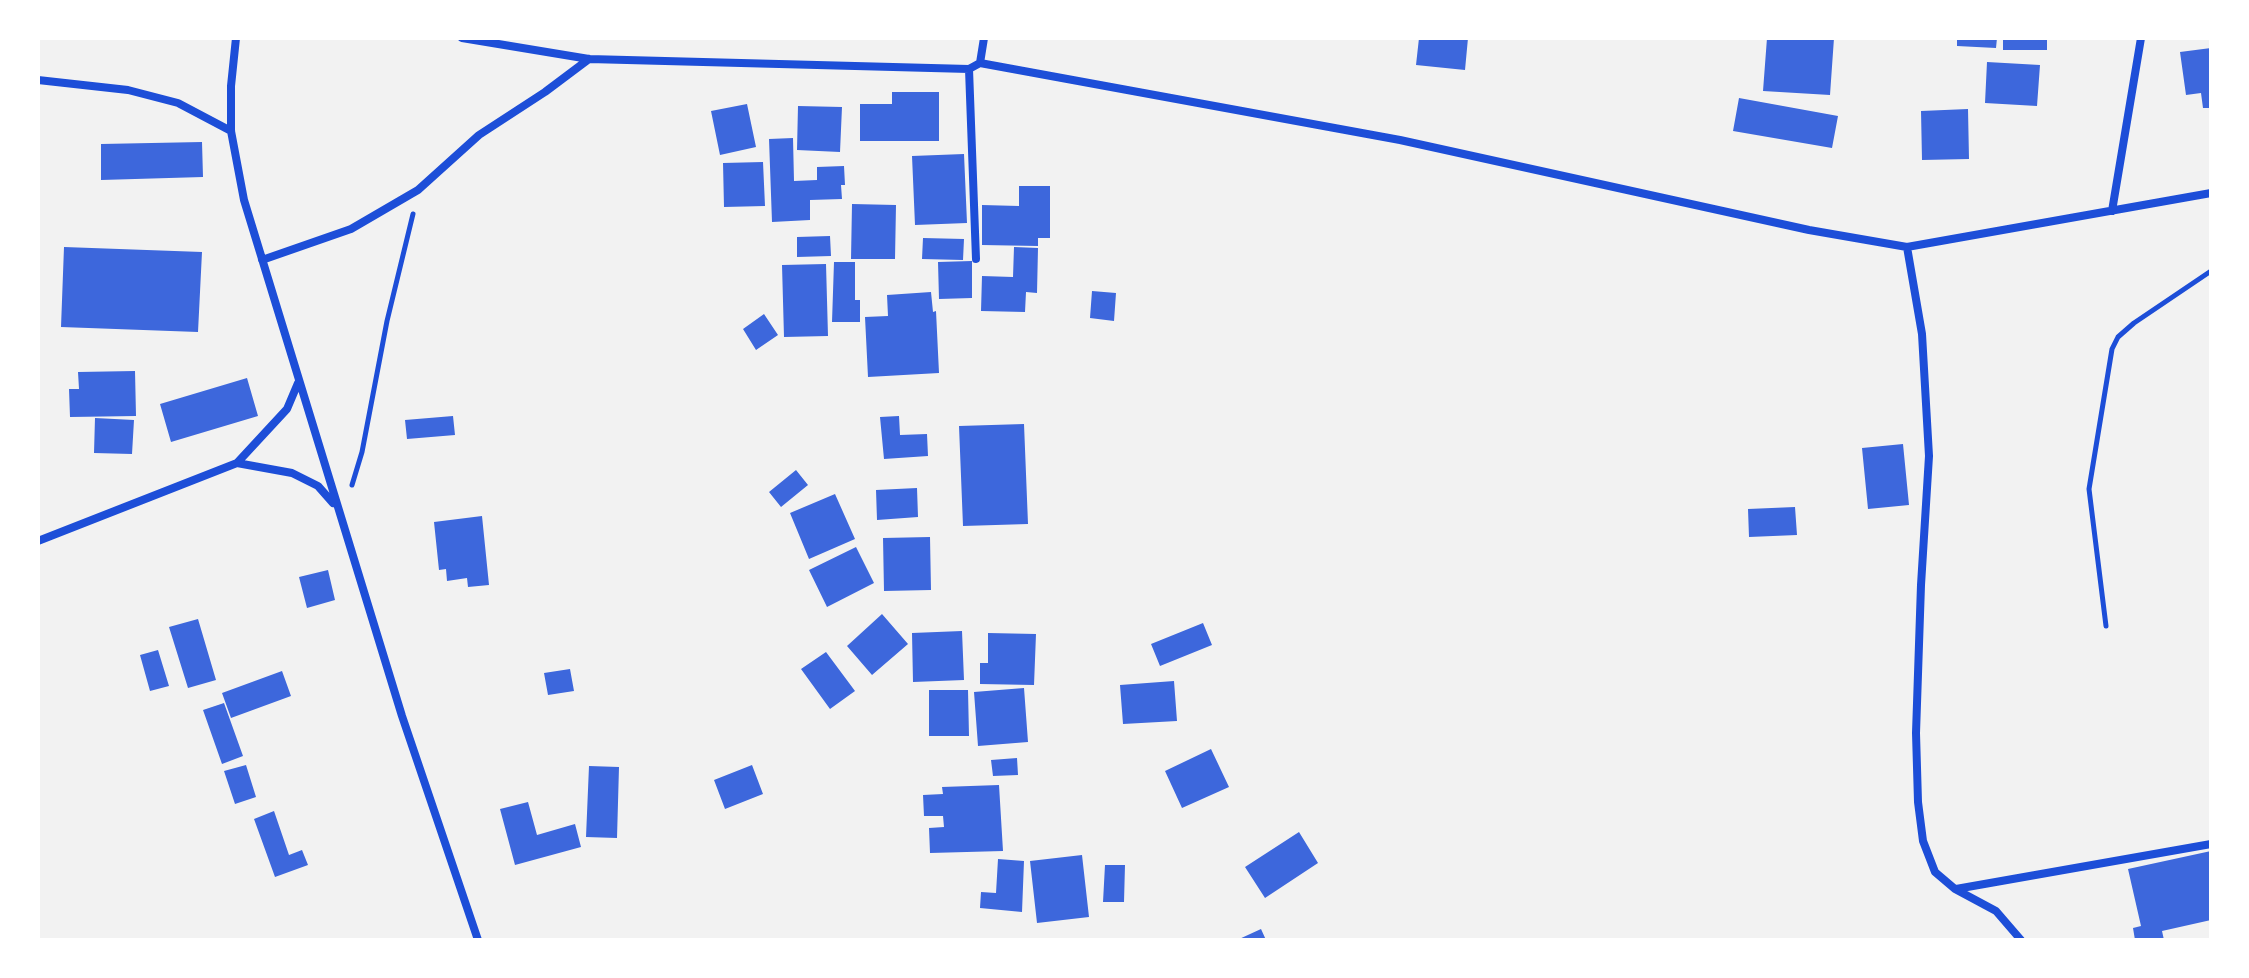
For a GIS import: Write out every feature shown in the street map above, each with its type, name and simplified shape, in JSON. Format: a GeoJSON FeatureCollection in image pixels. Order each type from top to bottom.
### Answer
{"type":"FeatureCollection","features":[{"type":"Feature","properties":{"kind":"street"},"geometry":{"type":"LineString","coordinates":[[236,38],[231,86],[231,131],[244,200],[335,505],[478,940]]}},
{"type":"Feature","properties":{"kind":"street"},"geometry":{"type":"LineString","coordinates":[[462,38],[589,59],[969,69],[980,63],[1400,140],[1809,230],[1907,247],[2211,193]]}},
{"type":"Feature","properties":{"kind":"street"},"geometry":{"type":"LineString","coordinates":[[980,63],[984,38]]}},
{"type":"Feature","properties":{"kind":"street"},"geometry":{"type":"LineString","coordinates":[[2112,211],[2141,38]]}},
{"type":"Feature","properties":{"kind":"street"},"geometry":{"type":"LineString","coordinates":[[262,260],[351,229],[418,190],[479,135],[589,59]]}},
{"type":"Feature","properties":{"kind":"street"},"geometry":{"type":"LineString","coordinates":[[969,69],[976,259]]}},
{"type":"Feature","properties":{"kind":"street"},"geometry":{"type":"LineString","coordinates":[[38,80],[87,83],[153,96],[178,103],[231,131]]}},
{"type":"Feature","properties":{"kind":"street"},"geometry":{"type":"LineString","coordinates":[[1907,247],[1922,334],[1929,456],[1918,674],[1918,802],[1923,841],[1935,872],[1955,889],[1996,911],[2021,940]]}},
{"type":"Feature","properties":{"kind":"street"},"geometry":{"type":"LineString","coordinates":[[38,541],[237,463],[287,409],[299,383]]}},
{"type":"Feature","properties":{"kind":"street"},"geometry":{"type":"LineString","coordinates":[[237,463],[292,473],[318,486],[335,505]]}},
{"type":"Feature","properties":{"kind":"street"},"geometry":{"type":"LineString","coordinates":[[1955,889],[2211,844]]}},
{"type":"Feature","properties":{"kind":"path"},"geometry":{"type":"LineString","coordinates":[[341,523],[362,452],[387,321],[418,190]]}},
{"type":"Feature","properties":{"kind":"path"},"geometry":{"type":"LineString","coordinates":[[2106,626],[2089,489],[2112,349],[2118,337],[2134,323],[2211,271]]}},
{"type":"Feature","properties":{"kind":"building"},"geometry":{"type":"Polygon","coordinates":[[[1419,38],[1468,38],[1465,70],[1416,65],[1419,38]]]}},
{"type":"Feature","properties":{"kind":"building"},"geometry":{"type":"Polygon","coordinates":[[[1767,38],[1834,38],[1830,95],[1763,91],[1767,38]]]}},
{"type":"Feature","properties":{"kind":"building"},"geometry":{"type":"Polygon","coordinates":[[[1957,38],[1997,38],[1996,48],[1957,46],[1957,38]]]}},
{"type":"Feature","properties":{"kind":"building"},"geometry":{"type":"Polygon","coordinates":[[[2003,38],[2047,38],[2047,50],[2003,50],[2003,38]]]}},
{"type":"Feature","properties":{"kind":"building"},"geometry":{"type":"Polygon","coordinates":[[[2211,48],[2211,108],[2203,108],[2201,93],[2186,95],[2180,52],[2211,48]]]}},
{"type":"Feature","properties":{"kind":"building"},"geometry":{"type":"Polygon","coordinates":[[[1987,62],[2040,65],[2037,106],[1985,103],[1987,62]]]}},
{"type":"Feature","properties":{"kind":"building"},"geometry":{"type":"Polygon","coordinates":[[[892,92],[939,92],[939,141],[860,141],[860,104],[892,104],[892,92]]]}},
{"type":"Feature","properties":{"kind":"building"},"geometry":{"type":"Polygon","coordinates":[[[1739,98],[1838,116],[1832,148],[1733,131],[1739,98]]]}},
{"type":"Feature","properties":{"kind":"building"},"geometry":{"type":"Polygon","coordinates":[[[747,104],[756,147],[720,155],[711,111],[747,104]]]}},
{"type":"Feature","properties":{"kind":"building"},"geometry":{"type":"Polygon","coordinates":[[[798,106],[842,107],[840,152],[797,150],[798,106]]]}},
{"type":"Feature","properties":{"kind":"building"},"geometry":{"type":"Polygon","coordinates":[[[1968,109],[1969,159],[1922,160],[1921,111],[1968,109]]]}},
{"type":"Feature","properties":{"kind":"building"},"geometry":{"type":"Polygon","coordinates":[[[793,138],[794,181],[817,180],[817,167],[844,166],[842,199],[810,200],[810,220],[772,222],[769,139],[793,138]]]}},
{"type":"Feature","properties":{"kind":"building"},"geometry":{"type":"Polygon","coordinates":[[[202,142],[203,177],[101,180],[101,144],[202,142]]]}},
{"type":"Feature","properties":{"kind":"building"},"geometry":{"type":"Polygon","coordinates":[[[964,154],[967,223],[915,225],[912,156],[964,154]]]}},
{"type":"Feature","properties":{"kind":"building"},"geometry":{"type":"Polygon","coordinates":[[[763,162],[765,206],[724,207],[723,163],[763,162]]]}},
{"type":"Feature","properties":{"kind":"building"},"geometry":{"type":"Polygon","coordinates":[[[1019,186],[1050,186],[1050,238],[1038,238],[1038,246],[982,245],[982,205],[1019,206],[1019,186]]]}},
{"type":"Feature","properties":{"kind":"building"},"geometry":{"type":"Polygon","coordinates":[[[852,204],[896,205],[895,259],[851,259],[852,204]]]}},
{"type":"Feature","properties":{"kind":"building"},"geometry":{"type":"Polygon","coordinates":[[[830,236],[831,256],[797,257],[797,237],[830,236]]]}},
{"type":"Feature","properties":{"kind":"building"},"geometry":{"type":"Polygon","coordinates":[[[923,238],[964,239],[963,260],[922,259],[923,238]]]}},
{"type":"Feature","properties":{"kind":"building"},"geometry":{"type":"Polygon","coordinates":[[[64,247],[202,252],[198,332],[61,327],[64,247]]]}},
{"type":"Feature","properties":{"kind":"building"},"geometry":{"type":"Polygon","coordinates":[[[1014,247],[1038,248],[1037,293],[1026,292],[1025,312],[981,311],[982,276],[1013,277],[1014,247]]]}},
{"type":"Feature","properties":{"kind":"building"},"geometry":{"type":"Polygon","coordinates":[[[972,261],[972,298],[939,299],[938,262],[972,261]]]}},
{"type":"Feature","properties":{"kind":"building"},"geometry":{"type":"Polygon","coordinates":[[[834,262],[855,262],[855,300],[860,300],[860,322],[832,322],[834,262]]]}},
{"type":"Feature","properties":{"kind":"building"},"geometry":{"type":"Polygon","coordinates":[[[826,264],[828,336],[784,337],[782,265],[826,264]]]}},
{"type":"Feature","properties":{"kind":"building"},"geometry":{"type":"Polygon","coordinates":[[[1092,291],[1116,293],[1114,321],[1090,318],[1092,291]]]}},
{"type":"Feature","properties":{"kind":"building"},"geometry":{"type":"Polygon","coordinates":[[[931,292],[933,312],[936,311],[939,373],[868,377],[865,317],[888,316],[887,295],[931,292]]]}},
{"type":"Feature","properties":{"kind":"building"},"geometry":{"type":"Polygon","coordinates":[[[764,314],[778,335],[756,350],[743,329],[764,314]]]}},
{"type":"Feature","properties":{"kind":"building"},"geometry":{"type":"Polygon","coordinates":[[[135,371],[136,416],[70,417],[69,389],[79,389],[78,372],[135,371]]]}},
{"type":"Feature","properties":{"kind":"building"},"geometry":{"type":"Polygon","coordinates":[[[247,378],[258,416],[171,442],[160,404],[247,378]]]}},
{"type":"Feature","properties":{"kind":"building"},"geometry":{"type":"Polygon","coordinates":[[[453,416],[455,435],[407,439],[405,420],[453,416]]]}},
{"type":"Feature","properties":{"kind":"building"},"geometry":{"type":"Polygon","coordinates":[[[899,416],[900,435],[927,434],[928,456],[884,459],[880,417],[899,416]]]}},
{"type":"Feature","properties":{"kind":"building"},"geometry":{"type":"Polygon","coordinates":[[[95,418],[134,420],[132,454],[94,453],[95,418]]]}},
{"type":"Feature","properties":{"kind":"building"},"geometry":{"type":"Polygon","coordinates":[[[1024,424],[1028,524],[963,526],[959,426],[1024,424]]]}},
{"type":"Feature","properties":{"kind":"building"},"geometry":{"type":"Polygon","coordinates":[[[1903,444],[1909,505],[1868,509],[1862,448],[1903,444]]]}},
{"type":"Feature","properties":{"kind":"building"},"geometry":{"type":"Polygon","coordinates":[[[796,470],[808,485],[781,507],[769,492],[796,470]]]}},
{"type":"Feature","properties":{"kind":"building"},"geometry":{"type":"Polygon","coordinates":[[[917,488],[918,517],[877,520],[876,490],[917,488]]]}},
{"type":"Feature","properties":{"kind":"building"},"geometry":{"type":"Polygon","coordinates":[[[835,494],[855,539],[809,559],[790,513],[835,494]]]}},
{"type":"Feature","properties":{"kind":"building"},"geometry":{"type":"Polygon","coordinates":[[[1795,507],[1797,535],[1749,537],[1748,509],[1795,507]]]}},
{"type":"Feature","properties":{"kind":"building"},"geometry":{"type":"Polygon","coordinates":[[[482,516],[489,585],[468,587],[467,578],[447,581],[446,569],[439,570],[434,522],[482,516]]]}},
{"type":"Feature","properties":{"kind":"building"},"geometry":{"type":"Polygon","coordinates":[[[930,537],[931,590],[884,591],[883,538],[930,537]]]}},
{"type":"Feature","properties":{"kind":"building"},"geometry":{"type":"Polygon","coordinates":[[[856,547],[874,583],[827,607],[809,570],[856,547]]]}},
{"type":"Feature","properties":{"kind":"building"},"geometry":{"type":"Polygon","coordinates":[[[328,570],[335,600],[307,608],[299,577],[328,570]]]}},
{"type":"Feature","properties":{"kind":"building"},"geometry":{"type":"Polygon","coordinates":[[[882,614],[908,644],[872,675],[847,646],[882,614]]]}},
{"type":"Feature","properties":{"kind":"building"},"geometry":{"type":"Polygon","coordinates":[[[198,619],[216,680],[188,688],[169,627],[198,619]]]}},
{"type":"Feature","properties":{"kind":"building"},"geometry":{"type":"Polygon","coordinates":[[[1203,623],[1212,645],[1160,666],[1151,644],[1203,623]]]}},
{"type":"Feature","properties":{"kind":"building"},"geometry":{"type":"Polygon","coordinates":[[[962,631],[964,680],[913,682],[912,633],[962,631]]]}},
{"type":"Feature","properties":{"kind":"building"},"geometry":{"type":"Polygon","coordinates":[[[988,633],[1036,634],[1034,685],[980,684],[980,663],[988,663],[988,633]]]}},
{"type":"Feature","properties":{"kind":"building"},"geometry":{"type":"Polygon","coordinates":[[[158,650],[169,686],[150,691],[140,655],[158,650]]]}},
{"type":"Feature","properties":{"kind":"building"},"geometry":{"type":"Polygon","coordinates":[[[826,652],[855,691],[830,709],[801,669],[826,652]]]}},
{"type":"Feature","properties":{"kind":"building"},"geometry":{"type":"Polygon","coordinates":[[[570,669],[574,691],[548,695],[544,673],[570,669]]]}},
{"type":"Feature","properties":{"kind":"building"},"geometry":{"type":"Polygon","coordinates":[[[282,671],[291,696],[231,718],[222,693],[282,671]]]}},
{"type":"Feature","properties":{"kind":"building"},"geometry":{"type":"Polygon","coordinates":[[[1174,681],[1177,721],[1123,724],[1120,685],[1174,681]]]}},
{"type":"Feature","properties":{"kind":"building"},"geometry":{"type":"Polygon","coordinates":[[[1024,688],[1028,742],[978,746],[974,692],[1024,688]]]}},
{"type":"Feature","properties":{"kind":"building"},"geometry":{"type":"Polygon","coordinates":[[[929,690],[968,690],[969,736],[929,736],[929,690]]]}},
{"type":"Feature","properties":{"kind":"building"},"geometry":{"type":"Polygon","coordinates":[[[224,703],[243,756],[222,764],[203,710],[224,703]]]}},
{"type":"Feature","properties":{"kind":"building"},"geometry":{"type":"Polygon","coordinates":[[[1211,749],[1229,787],[1182,808],[1165,771],[1211,749]]]}},
{"type":"Feature","properties":{"kind":"building"},"geometry":{"type":"Polygon","coordinates":[[[1017,758],[1018,775],[993,776],[991,760],[1017,758]]]}},
{"type":"Feature","properties":{"kind":"building"},"geometry":{"type":"Polygon","coordinates":[[[246,765],[256,797],[235,804],[224,771],[246,765]]]}},
{"type":"Feature","properties":{"kind":"building"},"geometry":{"type":"Polygon","coordinates":[[[752,765],[763,794],[725,809],[714,780],[752,765]]]}},
{"type":"Feature","properties":{"kind":"building"},"geometry":{"type":"Polygon","coordinates":[[[589,766],[619,767],[617,838],[586,837],[589,766]]]}},
{"type":"Feature","properties":{"kind":"building"},"geometry":{"type":"Polygon","coordinates":[[[999,785],[1003,851],[930,853],[929,828],[944,827],[943,816],[924,816],[923,795],[943,794],[942,787],[999,785]]]}},
{"type":"Feature","properties":{"kind":"building"},"geometry":{"type":"Polygon","coordinates":[[[528,802],[537,835],[575,824],[581,847],[515,865],[500,809],[528,802]]]}},
{"type":"Feature","properties":{"kind":"building"},"geometry":{"type":"Polygon","coordinates":[[[274,811],[289,855],[302,850],[308,865],[275,877],[254,819],[274,811]]]}},
{"type":"Feature","properties":{"kind":"building"},"geometry":{"type":"Polygon","coordinates":[[[1299,832],[1318,863],[1265,898],[1245,867],[1299,832]]]}},
{"type":"Feature","properties":{"kind":"building"},"geometry":{"type":"Polygon","coordinates":[[[2211,851],[2211,920],[2162,931],[2164,940],[2135,940],[2133,928],[2141,926],[2128,869],[2211,851]]]}},
{"type":"Feature","properties":{"kind":"building"},"geometry":{"type":"Polygon","coordinates":[[[1082,855],[1089,917],[1037,923],[1030,861],[1082,855]]]}},
{"type":"Feature","properties":{"kind":"building"},"geometry":{"type":"Polygon","coordinates":[[[998,859],[1024,861],[1022,912],[980,908],[981,892],[996,893],[998,859]]]}},
{"type":"Feature","properties":{"kind":"building"},"geometry":{"type":"Polygon","coordinates":[[[1105,865],[1125,865],[1124,902],[1103,902],[1105,865]]]}},
{"type":"Feature","properties":{"kind":"building"},"geometry":{"type":"Polygon","coordinates":[[[1261,929],[1266,940],[1237,940],[1261,929]]]}}]}
